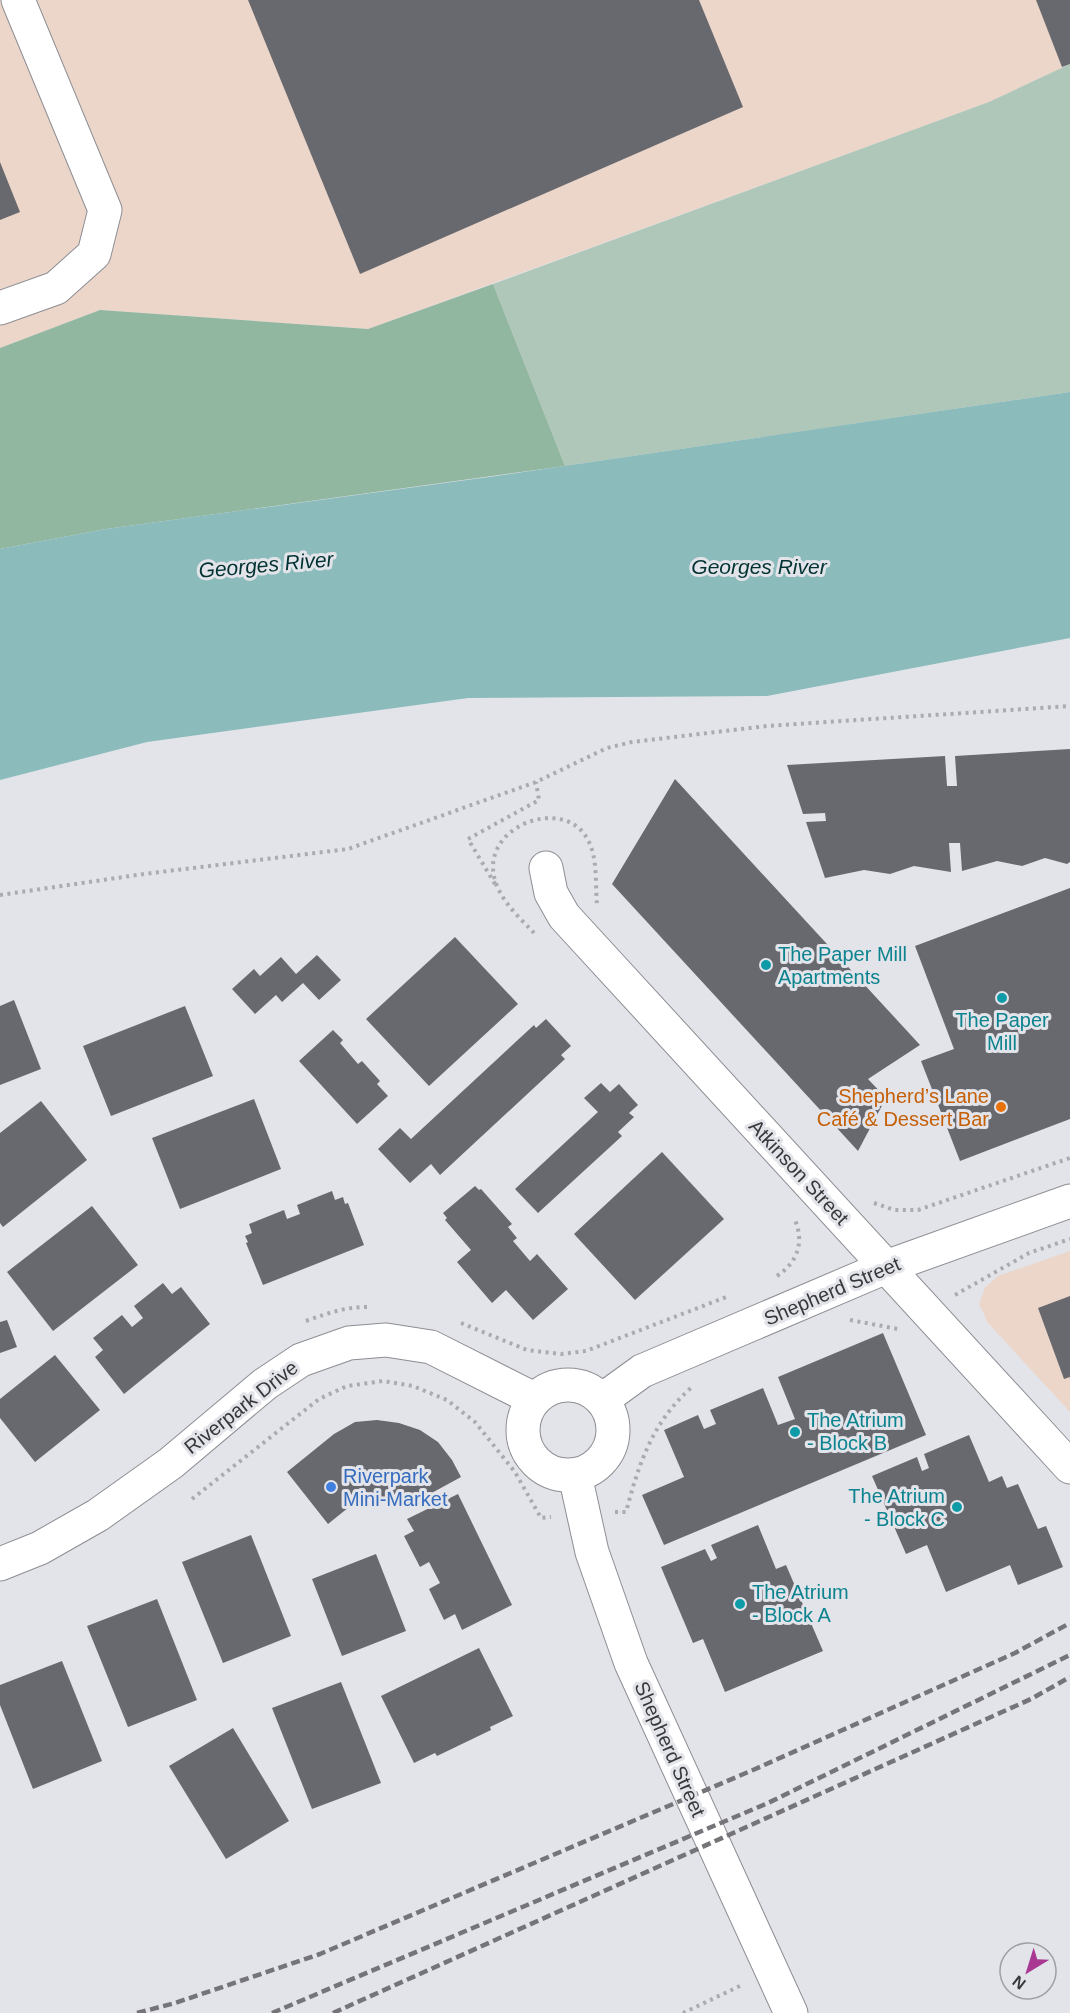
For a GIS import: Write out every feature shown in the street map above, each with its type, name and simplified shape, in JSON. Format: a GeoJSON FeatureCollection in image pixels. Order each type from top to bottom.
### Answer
{"type":"FeatureCollection","features":[{"type":"Feature","properties":{"kind":"street"},"geometry":{"type":"LineString","coordinates":[[0,308],[56,288],[94,254],[105,210],[18,0]]}},
{"type":"Feature","properties":{"kind":"street","name":"Atkinson Street"},"geometry":{"type":"LineString","coordinates":[[546,868],[551,893],[564,916],[1070,1467]]}},
{"type":"Feature","properties":{"kind":"street","name":"Shepherd Street"},"geometry":{"type":"LineString","coordinates":[[603,1400],[642,1371],[886,1267],[1070,1201]]}},
{"type":"Feature","properties":{"kind":"street","name":"Riverpark Drive"},"geometry":{"type":"LineString","coordinates":[[0,1564],[40,1548],[98,1515],[171,1463],[265,1384],[301,1360],[349,1343],[386,1340],[431,1347],[534,1399]]}},
{"type":"Feature","properties":{"kind":"street"},"geometry":{"type":"LineString","coordinates":[[561,1385],[576,1385],[591,1390],[603,1400],[614,1425],[613,1439],[600,1463],[588,1471],[575,1475],[548,1470],[536,1462],[523,1438],[523,1424],[534,1399],[546,1390],[561,1385]]}},
{"type":"Feature","properties":{"kind":"street","name":"Shepherd Street"},"geometry":{"type":"LineString","coordinates":[[575,1475],[592,1552],[631,1663],[791,2013]]}},
{"type":"Feature","properties":{"kind":"path"},"geometry":{"type":"LineString","coordinates":[[0,895],[144,874],[348,849],[536,782],[607,748],[632,742],[767,726],[1070,706]]}},
{"type":"Feature","properties":{"kind":"path"},"geometry":{"type":"LineString","coordinates":[[536,782],[539,800],[468,839],[503,897],[542,942]]}},
{"type":"Feature","properties":{"kind":"path"},"geometry":{"type":"LineString","coordinates":[[503,897],[494,875],[495,854],[499,845],[512,830],[521,824],[552,819],[573,825],[587,838],[595,861],[597,904],[601,913]]}},
{"type":"Feature","properties":{"kind":"path"},"geometry":{"type":"LineString","coordinates":[[871,1202],[882,1208],[918,1210],[1070,1158]]}},
{"type":"Feature","properties":{"kind":"path"},"geometry":{"type":"LineString","coordinates":[[776,1277],[792,1263],[800,1243],[799,1231],[792,1214]]}},
{"type":"Feature","properties":{"kind":"path"},"geometry":{"type":"LineString","coordinates":[[957,1292],[1029,1253],[1070,1239]]}},
{"type":"Feature","properties":{"kind":"path"},"geometry":{"type":"LineString","coordinates":[[452,1321],[527,1350],[561,1354],[586,1351],[732,1295]]}},
{"type":"Feature","properties":{"kind":"path"},"geometry":{"type":"LineString","coordinates":[[297,1325],[332,1311],[357,1306],[374,1307]]}},
{"type":"Feature","properties":{"kind":"path"},"geometry":{"type":"LineString","coordinates":[[842,1323],[852,1319],[904,1330]]}},
{"type":"Feature","properties":{"kind":"path"},"geometry":{"type":"LineString","coordinates":[[626,1512],[639,1465],[657,1428],[678,1399],[699,1380]]}},
{"type":"Feature","properties":{"kind":"path"},"geometry":{"type":"LineString","coordinates":[[192,1498],[320,1399],[348,1386],[383,1381],[413,1386],[447,1401],[475,1422],[515,1472],[541,1518]]}},
{"type":"Feature","properties":{"kind":"path"},"geometry":{"type":"LineString","coordinates":[[683,2013],[749,1982]]}},
{"type":"Feature","properties":{"kind":"shaded area"},"geometry":{"type":"Polygon","coordinates":[[[0,0],[1070,0],[1070,64],[989,102],[368,329],[100,310],[0,348],[0,0]]]}},
{"type":"Feature","properties":{"kind":"shaded area"},"geometry":{"type":"Polygon","coordinates":[[[1070,1251],[1070,1412],[988,1323],[979,1304],[985,1288],[998,1276],[1070,1251]]]}},
{"type":"Feature","properties":{"kind":"green space"},"geometry":{"type":"Polygon","coordinates":[[[1070,64],[1070,392],[565,466],[493,284],[989,102],[1070,64]]]}},
{"type":"Feature","properties":{"kind":"green space"},"geometry":{"type":"Polygon","coordinates":[[[493,284],[565,466],[106,529],[0,549],[0,348],[100,310],[368,329],[493,284]]]}},
{"type":"Feature","properties":{"kind":"water","name":"Georges River"},"geometry":{"type":"Polygon","coordinates":[[[1070,392],[1070,638],[767,696],[468,698],[147,742],[0,780],[0,549],[106,529],[496,476],[1070,392]]]}},
{"type":"Feature","properties":{"kind":"building"},"geometry":{"type":"Polygon","coordinates":[[[248,0],[699,0],[743,107],[360,274],[248,0]]]}},
{"type":"Feature","properties":{"kind":"building"},"geometry":{"type":"Polygon","coordinates":[[[1036,0],[1070,0],[1070,64],[1062,67],[1036,0]]]}},
{"type":"Feature","properties":{"kind":"building"},"geometry":{"type":"Polygon","coordinates":[[[0,162],[20,212],[0,220],[0,162]]]}},
{"type":"Feature","properties":{"kind":"building"},"geometry":{"type":"Polygon","coordinates":[[[1070,749],[1070,862],[1067,864],[1045,858],[1022,866],[997,861],[962,871],[960,843],[949,843],[951,872],[914,866],[890,874],[864,870],[825,878],[806,822],[826,821],[825,813],[803,814],[787,765],[945,756],[947,786],[957,786],[955,756],[1070,749]]]}},
{"type":"Feature","properties":{"kind":"building","name":"The Paper Mill Apartments"},"geometry":{"type":"Polygon","coordinates":[[[675,779],[920,1045],[868,1079],[886,1098],[858,1151],[612,884],[675,779]]]}},
{"type":"Feature","properties":{"kind":"building","name":"The Paper Mill"},"geometry":{"type":"Polygon","coordinates":[[[1070,888],[1070,1119],[960,1161],[921,1061],[954,1049],[915,946],[1070,888]]]}},
{"type":"Feature","properties":{"kind":"building"},"geometry":{"type":"Polygon","coordinates":[[[455,937],[518,1004],[429,1086],[366,1019],[455,937]]]}},
{"type":"Feature","properties":{"kind":"building"},"geometry":{"type":"Polygon","coordinates":[[[317,955],[341,980],[319,1000],[303,983],[282,1002],[276,995],[255,1014],[232,989],[254,969],[260,976],[281,957],[296,974],[317,955]]]}},
{"type":"Feature","properties":{"kind":"building"},"geometry":{"type":"Polygon","coordinates":[[[14,1000],[41,1069],[0,1085],[0,1006],[14,1000]]]}},
{"type":"Feature","properties":{"kind":"building"},"geometry":{"type":"Polygon","coordinates":[[[185,1006],[213,1076],[111,1116],[83,1046],[185,1006]]]}},
{"type":"Feature","properties":{"kind":"building"},"geometry":{"type":"Polygon","coordinates":[[[546,1019],[571,1046],[561,1055],[565,1059],[440,1175],[431,1164],[410,1183],[378,1149],[400,1128],[411,1139],[534,1025],[536,1028],[546,1019]]]}},
{"type":"Feature","properties":{"kind":"building"},"geometry":{"type":"Polygon","coordinates":[[[333,1030],[343,1040],[340,1043],[358,1064],[362,1061],[380,1081],[377,1084],[388,1096],[357,1124],[299,1061],[333,1030]]]}},
{"type":"Feature","properties":{"kind":"building"},"geometry":{"type":"Polygon","coordinates":[[[601,1083],[610,1092],[619,1084],[638,1105],[629,1113],[634,1117],[618,1132],[622,1136],[538,1213],[515,1189],[598,1112],[584,1098],[601,1083]]]}},
{"type":"Feature","properties":{"kind":"building"},"geometry":{"type":"Polygon","coordinates":[[[254,1099],[281,1169],[180,1209],[152,1138],[254,1099]]]}},
{"type":"Feature","properties":{"kind":"building"},"geometry":{"type":"Polygon","coordinates":[[[41,1101],[87,1160],[3,1227],[0,1223],[0,1133],[41,1101]]]}},
{"type":"Feature","properties":{"kind":"building"},"geometry":{"type":"Polygon","coordinates":[[[662,1152],[724,1219],[635,1300],[574,1234],[662,1152]]]}},
{"type":"Feature","properties":{"kind":"building"},"geometry":{"type":"Polygon","coordinates":[[[475,1186],[481,1189],[512,1224],[508,1227],[517,1238],[513,1241],[530,1261],[537,1254],[568,1289],[533,1320],[506,1290],[492,1303],[457,1262],[471,1250],[445,1220],[447,1218],[443,1213],[475,1186]]]}},
{"type":"Feature","properties":{"kind":"building"},"geometry":{"type":"Polygon","coordinates":[[[332,1191],[335,1200],[343,1197],[345,1204],[348,1203],[364,1245],[263,1285],[246,1243],[248,1242],[245,1236],[252,1233],[249,1224],[284,1210],[287,1219],[300,1214],[297,1205],[332,1191]]]}},
{"type":"Feature","properties":{"kind":"building"},"geometry":{"type":"Polygon","coordinates":[[[92,1206],[138,1265],[53,1331],[7,1272],[92,1206]]]}},
{"type":"Feature","properties":{"kind":"building"},"geometry":{"type":"Polygon","coordinates":[[[163,1283],[172,1294],[181,1287],[210,1324],[124,1394],[95,1357],[103,1350],[93,1338],[122,1315],[132,1327],[143,1318],[134,1306],[163,1283]]]}},
{"type":"Feature","properties":{"kind":"building"},"geometry":{"type":"Polygon","coordinates":[[[1070,1296],[1070,1377],[1064,1379],[1038,1308],[1070,1296]]]}},
{"type":"Feature","properties":{"kind":"building"},"geometry":{"type":"Polygon","coordinates":[[[7,1320],[17,1347],[0,1353],[0,1322],[7,1320]]]}},
{"type":"Feature","properties":{"kind":"building","name":"The Atrium - Block B"},"geometry":{"type":"Polygon","coordinates":[[[883,1333],[926,1435],[664,1545],[642,1495],[684,1477],[664,1430],[698,1415],[704,1429],[716,1424],[710,1410],[763,1388],[778,1425],[795,1419],[778,1377],[883,1333]]]}},
{"type":"Feature","properties":{"kind":"building"},"geometry":{"type":"Polygon","coordinates":[[[55,1355],[100,1410],[35,1462],[0,1418],[0,1399],[55,1355]]]}},
{"type":"Feature","properties":{"kind":"building"},"geometry":{"type":"Polygon","coordinates":[[[377,1420],[399,1423],[420,1430],[438,1442],[452,1460],[461,1477],[406,1507],[364,1495],[328,1524],[287,1472],[334,1434],[355,1422],[377,1420]]]}},
{"type":"Feature","properties":{"kind":"building","name":"The Atrium - Block C"},"geometry":{"type":"Polygon","coordinates":[[[969,1435],[989,1482],[1002,1476],[1007,1488],[1018,1484],[1038,1529],[1046,1526],[1063,1567],[1018,1585],[1010,1565],[946,1592],[927,1545],[906,1554],[872,1476],[917,1457],[922,1471],[929,1468],[924,1454],[969,1435]]]}},
{"type":"Feature","properties":{"kind":"building"},"geometry":{"type":"Polygon","coordinates":[[[458,1494],[512,1605],[462,1630],[455,1614],[444,1620],[429,1589],[440,1583],[429,1562],[420,1567],[404,1536],[414,1531],[407,1519],[458,1494]]]}},
{"type":"Feature","properties":{"kind":"building","name":"The Atrium - Block A"},"geometry":{"type":"Polygon","coordinates":[[[758,1525],[776,1569],[786,1565],[823,1651],[725,1692],[703,1639],[693,1643],[661,1567],[705,1549],[711,1561],[717,1558],[711,1545],[758,1525]]]}},
{"type":"Feature","properties":{"kind":"building"},"geometry":{"type":"Polygon","coordinates":[[[251,1535],[291,1636],[223,1663],[182,1562],[251,1535]]]}},
{"type":"Feature","properties":{"kind":"building"},"geometry":{"type":"Polygon","coordinates":[[[376,1554],[406,1631],[342,1656],[312,1579],[376,1554]]]}},
{"type":"Feature","properties":{"kind":"building"},"geometry":{"type":"Polygon","coordinates":[[[157,1599],[197,1700],[128,1727],[87,1626],[157,1599]]]}},
{"type":"Feature","properties":{"kind":"building"},"geometry":{"type":"Polygon","coordinates":[[[479,1648],[513,1716],[490,1727],[491,1730],[437,1756],[435,1753],[414,1763],[381,1696],[479,1648]]]}},
{"type":"Feature","properties":{"kind":"building"},"geometry":{"type":"Polygon","coordinates":[[[62,1661],[102,1761],[33,1789],[0,1705],[0,1685],[62,1661]]]}},
{"type":"Feature","properties":{"kind":"building"},"geometry":{"type":"Polygon","coordinates":[[[341,1682],[381,1783],[312,1809],[272,1708],[341,1682]]]}},
{"type":"Feature","properties":{"kind":"building"},"geometry":{"type":"Polygon","coordinates":[[[233,1728],[289,1821],[226,1859],[169,1766],[233,1728]]]}},
{"type":"Feature","properties":{"kind":"railway"},"geometry":{"type":"LineString","coordinates":[[137,2013],[175,2003],[320,1954],[753,1770],[1015,1653],[1070,1623]]}},
{"type":"Feature","properties":{"kind":"railway"},"geometry":{"type":"LineString","coordinates":[[272,2013],[768,1803],[1070,1655]]}},
{"type":"Feature","properties":{"kind":"railway"},"geometry":{"type":"LineString","coordinates":[[333,2013],[1031,1699],[1070,1677]]}},
{"type":"Feature","properties":{"kind":"place","name":"The Paper Mill Apartments"},"geometry":{"type":"Point","coordinates":[766,965]}},
{"type":"Feature","properties":{"kind":"place","name":"The Paper Mill"},"geometry":{"type":"Point","coordinates":[1002,998]}},
{"type":"Feature","properties":{"kind":"place","name":"Shepherd’s Lane Café & Dessert Bar"},"geometry":{"type":"Point","coordinates":[1001,1107]}},
{"type":"Feature","properties":{"kind":"place","name":"The Atrium - Block B"},"geometry":{"type":"Point","coordinates":[795,1432]}},
{"type":"Feature","properties":{"kind":"place","name":"Riverpark Mini-Market"},"geometry":{"type":"Point","coordinates":[331,1487]}},
{"type":"Feature","properties":{"kind":"place","name":"The Atrium - Block C"},"geometry":{"type":"Point","coordinates":[957,1507]}},
{"type":"Feature","properties":{"kind":"place","name":"The Atrium - Block A"},"geometry":{"type":"Point","coordinates":[740,1604]}}]}
